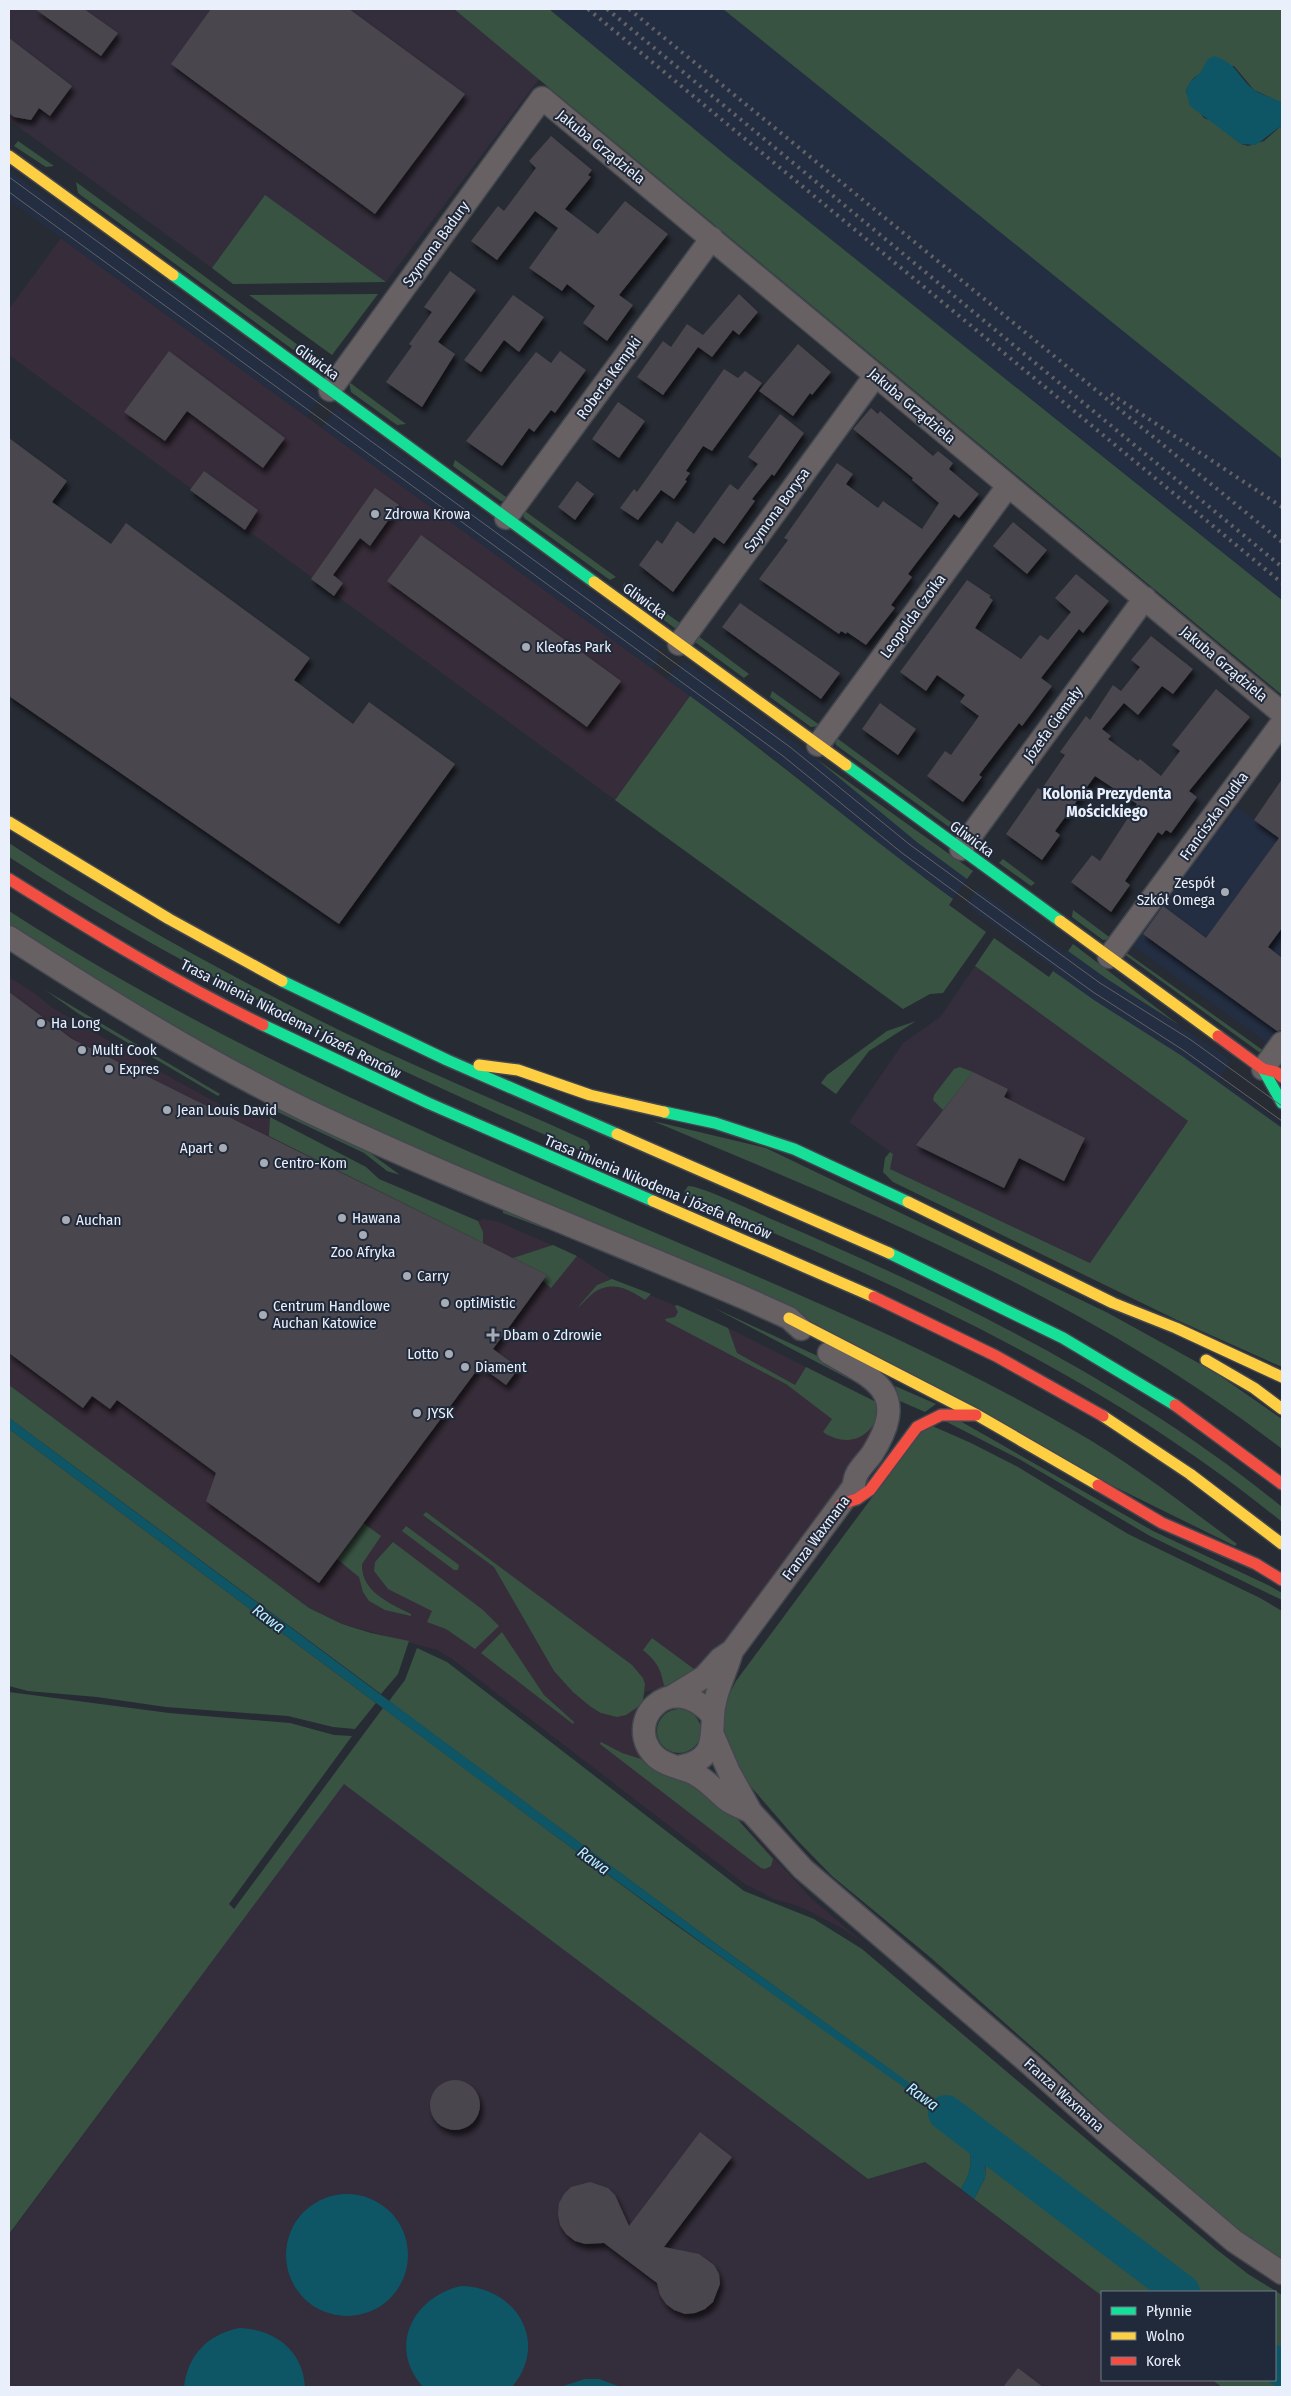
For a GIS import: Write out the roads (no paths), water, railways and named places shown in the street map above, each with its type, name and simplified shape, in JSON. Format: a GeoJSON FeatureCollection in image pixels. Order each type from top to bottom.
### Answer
{"type":"FeatureCollection","features":[{"type":"Feature","properties":{"kind":"main road","name":"Gliwicka"},"geometry":{"type":"LineString","coordinates":[[9,156],[961,850],[1273,1073],[1282,1103]]}},
{"type":"Feature","properties":{"kind":"main road","name":"Trasa imienia Nikodema i Józefa Renców"},"geometry":{"type":"LineString","coordinates":[[9,822],[98,878],[204,939],[307,994],[448,1061],[844,1232],[922,1267],[1003,1307],[1138,1380],[1184,1411],[1282,1484]]}},
{"type":"Feature","properties":{"kind":"main road","name":"Trasa imienia Nikodema i Józefa Renców"},"geometry":{"type":"LineString","coordinates":[[9,879],[142,960],[351,1069],[862,1292],[1036,1378],[1096,1412],[1153,1448],[1210,1488],[1282,1544]]}},
{"type":"Feature","properties":{"kind":"main road"},"geometry":{"type":"LineString","coordinates":[[448,1061],[518,1070],[590,1095],[715,1123],[794,1149],[907,1200],[1116,1304],[1176,1328],[1282,1377]]}},
{"type":"Feature","properties":{"kind":"main road"},"geometry":{"type":"LineString","coordinates":[[1116,1304],[1162,1335]]}},
{"type":"Feature","properties":{"kind":"main road"},"geometry":{"type":"LineString","coordinates":[[789,1318],[875,1360],[977,1415],[1162,1523],[1256,1564],[1282,1580]]}},
{"type":"Feature","properties":{"kind":"main road"},"geometry":{"type":"LineString","coordinates":[[1192,1352],[1254,1388],[1282,1409]]}},
{"type":"Feature","properties":{"kind":"main road"},"geometry":{"type":"LineString","coordinates":[[841,1504],[855,1502],[867,1494],[915,1429],[928,1419],[941,1415],[977,1415]]}},
{"type":"Feature","properties":{"kind":"street","name":"Jakuba Grządziela"},"geometry":{"type":"LineString","coordinates":[[542,98],[875,376],[1146,598],[1282,713]]}},
{"type":"Feature","properties":{"kind":"street","name":"Szymona Badury"},"geometry":{"type":"LineString","coordinates":[[330,390],[542,98]]}},
{"type":"Feature","properties":{"kind":"street","name":"Roberta Kempki"},"geometry":{"type":"LineString","coordinates":[[506,518],[712,238]]}},
{"type":"Feature","properties":{"kind":"street","name":"Szymona Borysa"},"geometry":{"type":"LineString","coordinates":[[679,644],[875,376]]}},
{"type":"Feature","properties":{"kind":"street","name":"Leopolda Czoika"},"geometry":{"type":"LineString","coordinates":[[818,745],[1008,486]]}},
{"type":"Feature","properties":{"kind":"street","name":"Józefa Ciemały"},"geometry":{"type":"LineString","coordinates":[[961,850],[1146,598]]}},
{"type":"Feature","properties":{"kind":"street","name":"Franciszka Dudka"},"geometry":{"type":"LineString","coordinates":[[1109,957],[1282,723]]}},
{"type":"Feature","properties":{"kind":"street","name":"Franza Waxmana"},"geometry":{"type":"LineString","coordinates":[[9,937],[133,1016],[304,1109],[417,1161],[789,1318],[826,1351],[868,1375],[884,1390],[888,1409],[884,1429],[872,1454],[854,1477],[854,1486],[732,1651]]}},
{"type":"Feature","properties":{"kind":"street"},"geometry":{"type":"LineString","coordinates":[[1273,1073],[1282,1043]]}},
{"type":"Feature","properties":{"kind":"street"},"geometry":{"type":"LineString","coordinates":[[673,1696],[704,1677],[720,1659],[732,1651]]}},
{"type":"Feature","properties":{"kind":"street"},"geometry":{"type":"LineString","coordinates":[[678,1767],[688,1765],[703,1756],[713,1726],[718,1690],[725,1676],[732,1651]]}},
{"type":"Feature","properties":{"kind":"street"},"geometry":{"type":"LineString","coordinates":[[682,1695],[699,1702],[713,1726],[729,1772],[751,1812],[729,1801],[702,1778],[656,1757],[646,1741],[644,1728],[651,1708],[660,1700],[682,1695]]}},
{"type":"Feature","properties":{"kind":"street","name":"Franza Waxmana"},"geometry":{"type":"LineString","coordinates":[[751,1812],[803,1869],[850,1912],[954,1998],[1101,2128],[1234,2241],[1282,2273]]}},
{"type":"Feature","properties":{"kind":"water"},"geometry":{"type":"Polygon","coordinates":[[[1214,56],[1228,62],[1253,89],[1282,103],[1282,125],[1256,145],[1241,144],[1190,106],[1186,92],[1189,83],[1200,73],[1208,59],[1214,56]]]}},
{"type":"Feature","properties":{"kind":"water"},"geometry":{"type":"Polygon","coordinates":[[[9,1418],[712,1941],[986,2138],[985,2178],[974,2199],[961,2189],[971,2162],[964,2140],[951,2126],[954,2122],[596,1866],[361,1692],[9,1429],[9,1418]]]}},
{"type":"Feature","properties":{"kind":"water"},"geometry":{"type":"Polygon","coordinates":[[[347,2194],[370,2199],[390,2212],[403,2232],[408,2255],[403,2278],[390,2298],[370,2311],[347,2316],[324,2311],[304,2298],[291,2278],[286,2255],[291,2232],[304,2212],[324,2199],[347,2194]]]}},
{"type":"Feature","properties":{"kind":"water"},"geometry":{"type":"Polygon","coordinates":[[[461,2286],[481,2289],[498,2296],[511,2307],[521,2320],[527,2336],[528,2352],[523,2370],[512,2387],[423,2387],[412,2372],[407,2356],[407,2340],[418,2312],[444,2292],[461,2286]]]}},
{"type":"Feature","properties":{"kind":"water"},"geometry":{"type":"Polygon","coordinates":[[[239,2328],[264,2332],[284,2344],[299,2362],[305,2387],[184,2387],[190,2365],[201,2348],[217,2336],[239,2328]]]}},
{"type":"Feature","properties":{"kind":"water"},"geometry":{"type":"Polygon","coordinates":[[[585,2379],[599,2379],[621,2387],[560,2387],[585,2379]]]}},
{"type":"Feature","properties":{"kind":"waterway","name":"Rawa"},"geometry":{"type":"LineString","coordinates":[[946,2113],[1181,2291]]}},
{"type":"Feature","properties":{"kind":"waterway","name":"Rawa"},"geometry":{"type":"LineString","coordinates":[[1276,2364],[1282,2369]]}},
{"type":"Feature","properties":{"kind":"tram line"},"geometry":{"type":"LineString","coordinates":[[9,177],[790,747],[909,844],[969,888],[1100,983],[1191,1040],[1282,1106]]}},
{"type":"Feature","properties":{"kind":"tram line"},"geometry":{"type":"LineString","coordinates":[[9,192],[783,756],[902,853],[1014,935],[1093,992],[1183,1050],[1282,1121]]}},
{"type":"Feature","properties":{"kind":"railway"},"geometry":{"type":"LineString","coordinates":[[588,9],[1282,583]]}},
{"type":"Feature","properties":{"kind":"railway"},"geometry":{"type":"LineString","coordinates":[[607,9],[1282,567]]}},
{"type":"Feature","properties":{"kind":"railway"},"geometry":{"type":"LineString","coordinates":[[629,9],[1282,542]]}},
{"type":"Feature","properties":{"kind":"railway"},"geometry":{"type":"LineString","coordinates":[[1111,394],[1282,507]]}},
{"type":"Feature","properties":{"kind":"place","name":"Zdrowa Krowa"},"geometry":{"type":"Point","coordinates":[375,514]}},
{"type":"Feature","properties":{"kind":"place","name":"Kleofas Park"},"geometry":{"type":"Point","coordinates":[526,647]}},
{"type":"Feature","properties":{"kind":"place","name":"Zespół Szkół Omega"},"geometry":{"type":"Point","coordinates":[1225,892]}},
{"type":"Feature","properties":{"kind":"place","name":"Ha Long"},"geometry":{"type":"Point","coordinates":[41,1023]}},
{"type":"Feature","properties":{"kind":"place","name":"Multi Cook"},"geometry":{"type":"Point","coordinates":[82,1050]}},
{"type":"Feature","properties":{"kind":"place","name":"Expres"},"geometry":{"type":"Point","coordinates":[109,1069]}},
{"type":"Feature","properties":{"kind":"place","name":"Jean Louis David"},"geometry":{"type":"Point","coordinates":[167,1110]}},
{"type":"Feature","properties":{"kind":"place","name":"Apart"},"geometry":{"type":"Point","coordinates":[223,1148]}},
{"type":"Feature","properties":{"kind":"place","name":"Centro-Kom"},"geometry":{"type":"Point","coordinates":[264,1163]}},
{"type":"Feature","properties":{"kind":"place","name":"Hawana"},"geometry":{"type":"Point","coordinates":[342,1218]}},
{"type":"Feature","properties":{"kind":"place","name":"Auchan"},"geometry":{"type":"Point","coordinates":[66,1220]}},
{"type":"Feature","properties":{"kind":"place","name":"Zoo Afryka"},"geometry":{"type":"Point","coordinates":[363,1235]}},
{"type":"Feature","properties":{"kind":"place","name":"Carry"},"geometry":{"type":"Point","coordinates":[407,1276]}},
{"type":"Feature","properties":{"kind":"place","name":"optiMistic"},"geometry":{"type":"Point","coordinates":[445,1303]}},
{"type":"Feature","properties":{"kind":"place","name":"Centrum Handlowe Auchan Katowice"},"geometry":{"type":"Point","coordinates":[263,1315]}},
{"type":"Feature","properties":{"kind":"place","name":"Dbam o Zdrowie"},"geometry":{"type":"Point","coordinates":[493,1335]}},
{"type":"Feature","properties":{"kind":"place","name":"Lotto"},"geometry":{"type":"Point","coordinates":[449,1354]}},
{"type":"Feature","properties":{"kind":"place","name":"Diament"},"geometry":{"type":"Point","coordinates":[465,1367]}},
{"type":"Feature","properties":{"kind":"place","name":"JYSK"},"geometry":{"type":"Point","coordinates":[417,1413]}},
{"type":"Feature","properties":{"kind":"district","name":"Kolonia Prezydenta Mościckiego"},"geometry":{"type":"Point","coordinates":[1107,802]}}]}
